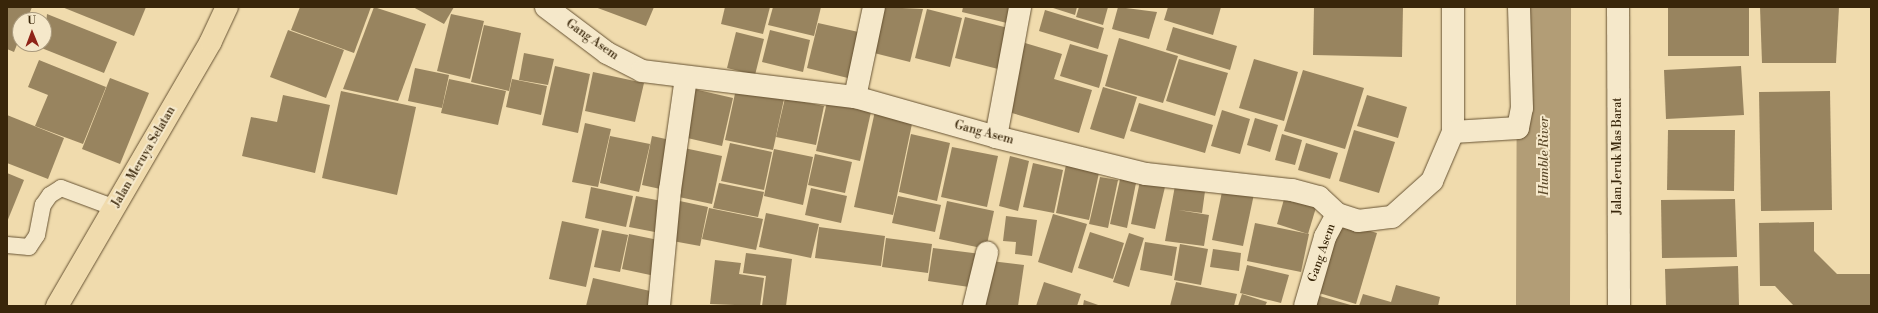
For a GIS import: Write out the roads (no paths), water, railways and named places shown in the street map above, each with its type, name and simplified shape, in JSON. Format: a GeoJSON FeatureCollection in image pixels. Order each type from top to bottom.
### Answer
{"type":"FeatureCollection","features":[{"type":"Feature","properties":{"kind":"main road","name":"Jalan Meruya Selatan"},"geometry":{"type":"LineString","coordinates":[[57,306],[115,208],[227,7]]}},
{"type":"Feature","properties":{"kind":"street","name":"Gang Asem"},"geometry":{"type":"LineString","coordinates":[[546,7],[607,53],[642,71],[855,97],[996,137],[1146,174],[1292,190],[1319,197],[1337,214],[1325,237],[1305,306]]}},
{"type":"Feature","properties":{"kind":"street"},"geometry":{"type":"LineString","coordinates":[[855,97],[874,7]]}},
{"type":"Feature","properties":{"kind":"street"},"geometry":{"type":"LineString","coordinates":[[996,137],[1020,7]]}},
{"type":"Feature","properties":{"kind":"street"},"geometry":{"type":"LineString","coordinates":[[1337,214],[1358,221],[1392,218],[1432,181],[1453,132],[1453,7]]}},
{"type":"Feature","properties":{"kind":"street"},"geometry":{"type":"LineString","coordinates":[[1453,132],[1518,128],[1522,108],[1519,7]]}},
{"type":"Feature","properties":{"kind":"street","name":"Jalan Jeruk Mas Barat"},"geometry":{"type":"LineString","coordinates":[[1618,7],[1619,306]]}},
{"type":"Feature","properties":{"kind":"street"},"geometry":{"type":"LineString","coordinates":[[659,306],[670,190],[686,77]]}},
{"type":"Feature","properties":{"kind":"street"},"geometry":{"type":"LineString","coordinates":[[974,306],[987,253]]}},
{"type":"Feature","properties":{"kind":"lane"},"geometry":{"type":"LineString","coordinates":[[7,245],[29,247],[37,235],[43,205],[50,195],[61,188],[115,208]]}},
{"type":"Feature","properties":{"kind":"waterway","name":"Humble River"},"geometry":{"type":"LineString","coordinates":[[1543,306],[1544,7]]}}]}
